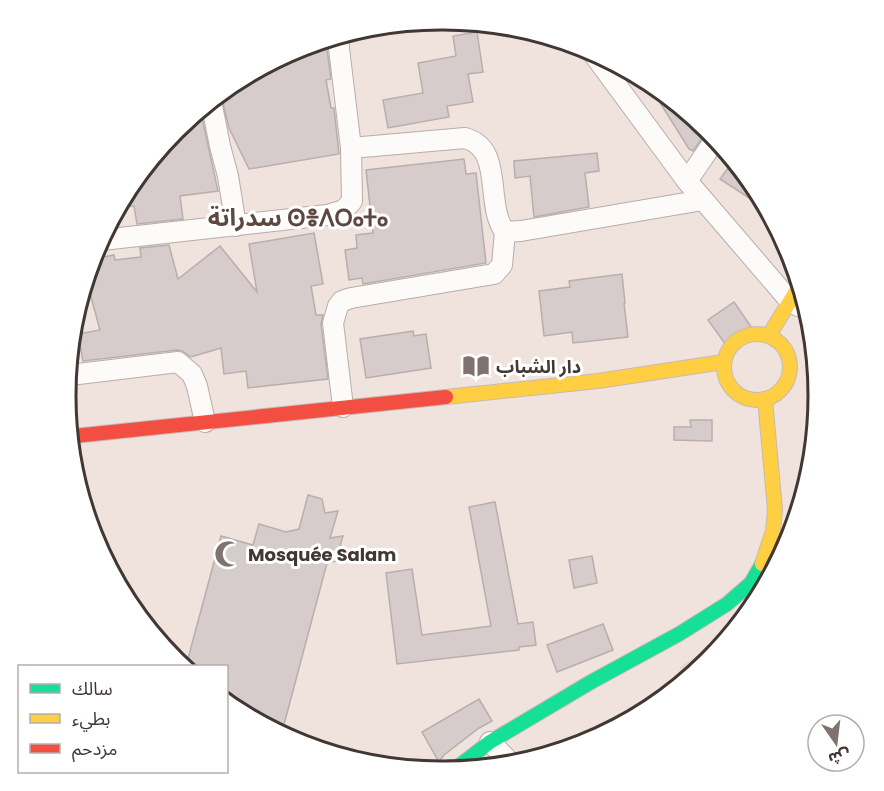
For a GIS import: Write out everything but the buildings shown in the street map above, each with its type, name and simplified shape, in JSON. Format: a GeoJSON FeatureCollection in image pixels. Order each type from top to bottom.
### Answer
{"type":"FeatureCollection","features":[{"type":"Feature","properties":{"kind":"main road"},"geometry":{"type":"LineString","coordinates":[[769,335],[795,301]]}},
{"type":"Feature","properties":{"kind":"main road"},"geometry":{"type":"LineString","coordinates":[[757,333],[769,335],[780,343],[788,354],[789,376],[784,386],[776,394],[765,399],[753,400],[742,397],[720,381],[727,351],[734,341],[745,335],[757,333]]}},
{"type":"Feature","properties":{"kind":"main road"},"geometry":{"type":"LineString","coordinates":[[788,354],[800,340]]}},
{"type":"Feature","properties":{"kind":"main road"},"geometry":{"type":"LineString","coordinates":[[79,435],[598,381],[723,362]]}},
{"type":"Feature","properties":{"kind":"main road"},"geometry":{"type":"LineString","coordinates":[[467,760],[490,742],[728,604],[751,583],[761,566],[773,531],[775,510],[765,399]]}},
{"type":"Feature","properties":{"kind":"street"},"geometry":{"type":"LineString","coordinates":[[112,239],[327,215],[344,210],[352,201],[351,148],[339,45]]}},
{"type":"Feature","properties":{"kind":"street"},"geometry":{"type":"LineString","coordinates":[[604,68],[687,181],[794,298]]}},
{"type":"Feature","properties":{"kind":"street"},"geometry":{"type":"LineString","coordinates":[[213,111],[228,176],[236,226]]}},
{"type":"Feature","properties":{"kind":"street"},"geometry":{"type":"LineString","coordinates":[[343,407],[333,323],[338,306],[342,301],[494,274],[502,265],[505,232],[500,226],[495,207],[489,158],[481,145],[473,140],[465,138],[351,148]]}},
{"type":"Feature","properties":{"kind":"street"},"geometry":{"type":"LineString","coordinates":[[687,181],[710,147]]}},
{"type":"Feature","properties":{"kind":"street"},"geometry":{"type":"LineString","coordinates":[[505,232],[703,200]]}},
{"type":"Feature","properties":{"kind":"street"},"geometry":{"type":"LineString","coordinates":[[77,374],[178,362],[192,374],[205,422]]}},
{"type":"Feature","properties":{"kind":"street"},"geometry":{"type":"LineString","coordinates":[[490,742],[504,756]]}},
{"type":"Feature","properties":{"kind":"shaded area"},"geometry":{"type":"Polygon","coordinates":[[[699,655],[681,671],[680,667],[699,655]]]}},
{"type":"Feature","properties":{"kind":"traffic: fast"},"geometry":{"type":"LineString","coordinates":[[467,760],[490,742],[727,604],[751,583],[762,564]]}},
{"type":"Feature","properties":{"kind":"traffic: slow"},"geometry":{"type":"LineString","coordinates":[[769,335],[793,296]]}},
{"type":"Feature","properties":{"kind":"traffic: slow"},"geometry":{"type":"LineString","coordinates":[[750,334],[764,334],[776,339],[785,348],[790,367],[788,380],[781,391],[764,400],[750,400],[738,395],[729,386],[724,374],[724,360],[729,348],[738,339],[750,334]]}},
{"type":"Feature","properties":{"kind":"traffic: slow"},"geometry":{"type":"LineString","coordinates":[[446,397],[598,381],[723,362]]}},
{"type":"Feature","properties":{"kind":"traffic: slow"},"geometry":{"type":"LineString","coordinates":[[762,564],[773,531],[775,510],[765,399]]}},
{"type":"Feature","properties":{"kind":"traffic: jam"},"geometry":{"type":"LineString","coordinates":[[79,435],[446,397]]}},
{"type":"Feature","properties":{"kind":"place","name":"دار الشباب"},"geometry":{"type":"Point","coordinates":[476,366]}},
{"type":"Feature","properties":{"kind":"place","name":"Mosquée Salam"},"geometry":{"type":"Point","coordinates":[228,554]}},
{"type":"Feature","properties":{"kind":"district","name":"سدراتة ⵙⴻⴷⵔⴰⵜⴰ"},"geometry":{"type":"Point","coordinates":[298,217]}}]}
